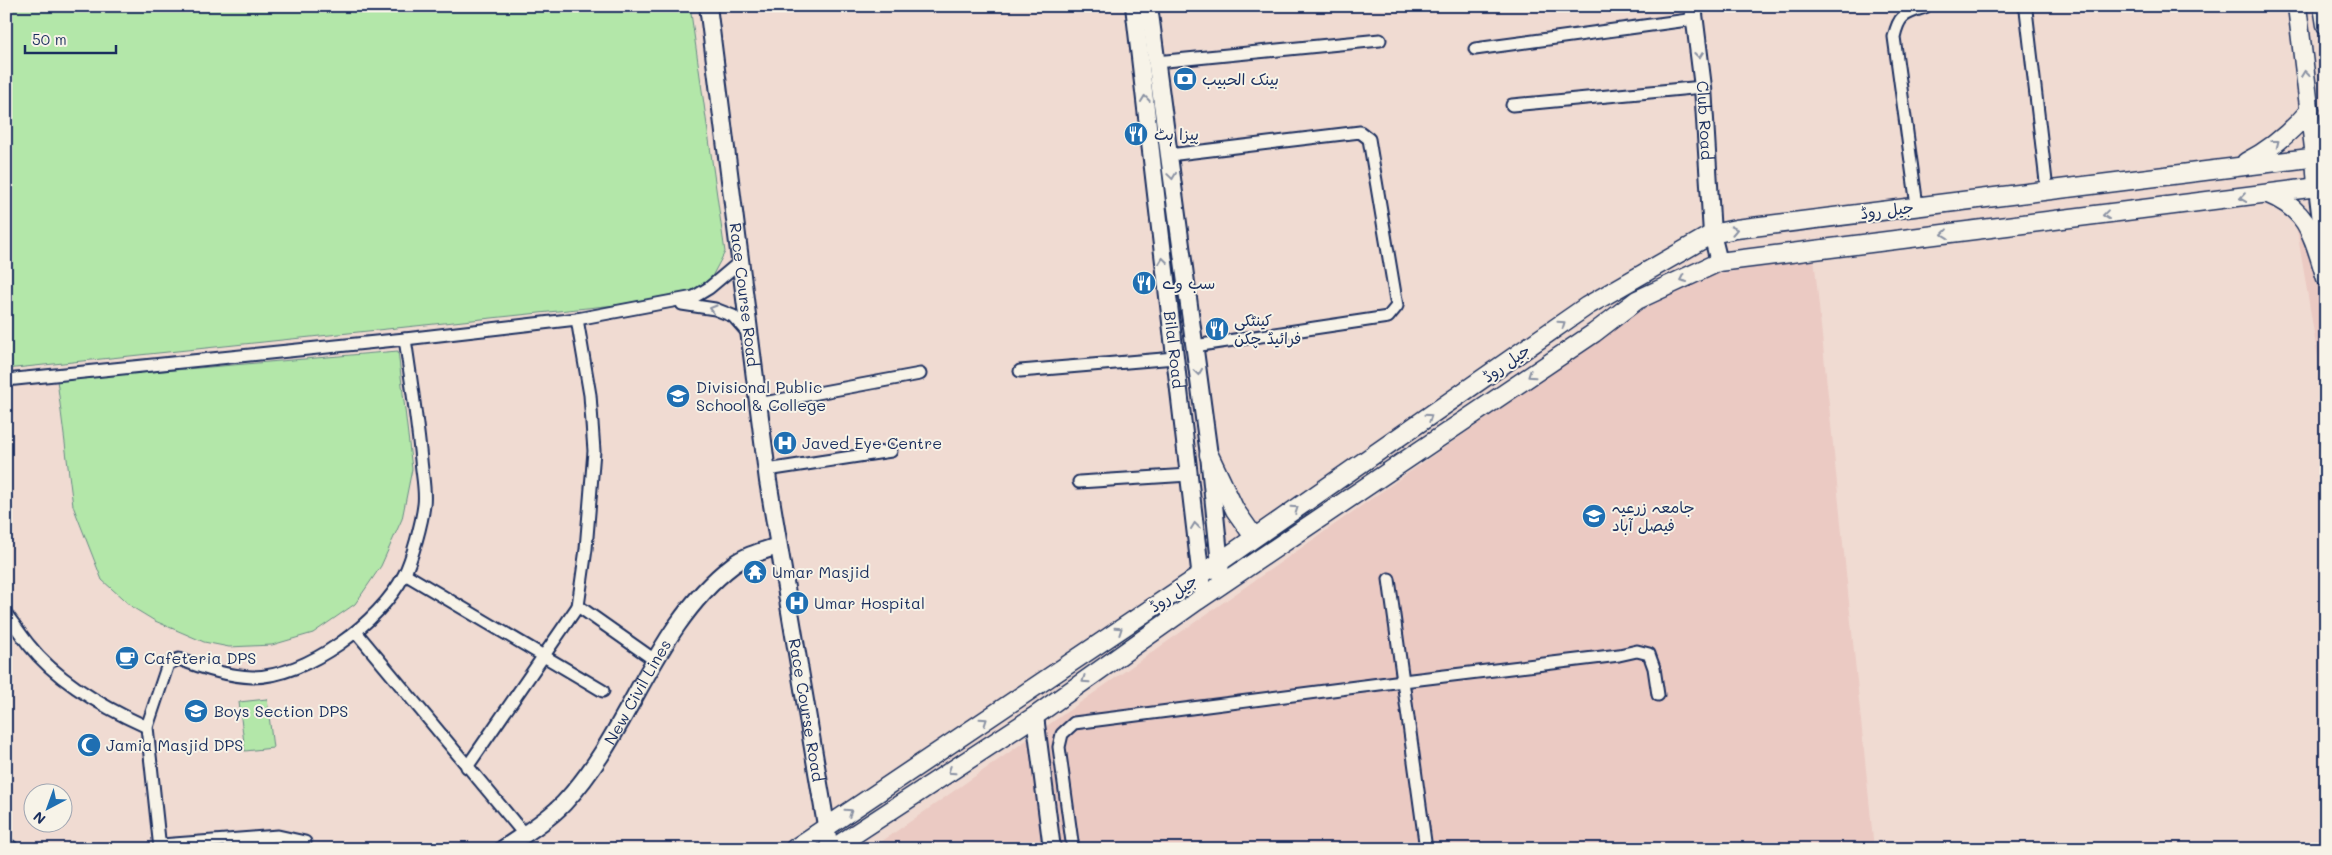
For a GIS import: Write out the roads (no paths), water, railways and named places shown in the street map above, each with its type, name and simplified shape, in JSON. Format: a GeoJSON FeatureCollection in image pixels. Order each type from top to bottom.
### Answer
{"type":"FeatureCollection","features":[{"type":"Feature","properties":{"kind":"main road"},"geometry":{"type":"LineString","coordinates":[[2297,6],[2310,110],[2321,156],[2321,187]]}},
{"type":"Feature","properties":{"kind":"main road"},"geometry":{"type":"LineString","coordinates":[[2323,6],[2326,25]]}},
{"type":"Feature","properties":{"kind":"main road"},"geometry":{"type":"LineString","coordinates":[[2235,167],[2264,153],[2292,131],[2310,110]]}},
{"type":"Feature","properties":{"kind":"main road","name":"جیل روڈ"},"geometry":{"type":"LineString","coordinates":[[794,849],[1201,575],[1587,306],[1712,234],[1736,229],[2321,156]]}},
{"type":"Feature","properties":{"kind":"main road","name":"جیل روڈ"},"geometry":{"type":"LineString","coordinates":[[831,849],[1035,716],[1203,597],[1594,333],[1637,300],[1719,262],[2321,187]]}},
{"type":"Feature","properties":{"kind":"main road"},"geometry":{"type":"LineString","coordinates":[[2268,194],[2284,201],[2305,220],[2326,278]]}},
{"type":"Feature","properties":{"kind":"main road"},"geometry":{"type":"LineString","coordinates":[[1209,455],[1235,510],[1254,537]]}},
{"type":"Feature","properties":{"kind":"street","name":"Race Course Road"},"geometry":{"type":"LineString","coordinates":[[708,6],[766,470],[825,828],[831,849]]}},
{"type":"Feature","properties":{"kind":"street","name":"Bilal Road"},"geometry":{"type":"LineString","coordinates":[[1134,6],[1203,597]]}},
{"type":"Feature","properties":{"kind":"street","name":"Bilal Road"},"geometry":{"type":"LineString","coordinates":[[1149,6],[1209,455],[1222,584]]}},
{"type":"Feature","properties":{"kind":"street"},"geometry":{"type":"LineString","coordinates":[[2023,6],[2026,10],[2047,190]]}},
{"type":"Feature","properties":{"kind":"street"},"geometry":{"type":"LineString","coordinates":[[1917,206],[1894,37],[1898,22],[1905,14],[1925,7]]}},
{"type":"Feature","properties":{"kind":"street"},"geometry":{"type":"LineString","coordinates":[[1475,49],[1694,13]]}},
{"type":"Feature","properties":{"kind":"street","name":"Club Road"},"geometry":{"type":"LineString","coordinates":[[1694,13],[1703,87],[1712,234],[1719,262]]}},
{"type":"Feature","properties":{"kind":"street"},"geometry":{"type":"LineString","coordinates":[[1156,62],[1380,40]]}},
{"type":"Feature","properties":{"kind":"street"},"geometry":{"type":"LineString","coordinates":[[1512,105],[1703,87]]}},
{"type":"Feature","properties":{"kind":"street"},"geometry":{"type":"LineString","coordinates":[[1169,155],[1360,132],[1364,134],[1369,138],[1397,306],[1388,317],[1194,346]]}},
{"type":"Feature","properties":{"kind":"street"},"geometry":{"type":"LineString","coordinates":[[2321,187],[2326,266]]}},
{"type":"Feature","properties":{"kind":"street"},"geometry":{"type":"LineString","coordinates":[[6,380],[405,339],[577,319],[694,297],[709,288],[741,261]]}},
{"type":"Feature","properties":{"kind":"street"},"geometry":{"type":"LineString","coordinates":[[670,303],[696,304],[715,309],[733,316],[748,333]]}},
{"type":"Feature","properties":{"kind":"street"},"geometry":{"type":"LineString","coordinates":[[467,767],[578,606],[586,549],[594,450],[590,395],[577,319]]}},
{"type":"Feature","properties":{"kind":"street"},"geometry":{"type":"LineString","coordinates":[[305,842],[278,836],[161,847],[147,726],[168,664],[178,659],[211,671],[253,677],[293,669],[325,653],[356,632],[385,604],[405,574],[424,504],[417,422],[405,339]]}},
{"type":"Feature","properties":{"kind":"street"},"geometry":{"type":"LineString","coordinates":[[1020,371],[1175,358]]}},
{"type":"Feature","properties":{"kind":"street"},"geometry":{"type":"LineString","coordinates":[[758,404],[920,374]]}},
{"type":"Feature","properties":{"kind":"street"},"geometry":{"type":"LineString","coordinates":[[766,470],[891,450]]}},
{"type":"Feature","properties":{"kind":"street"},"geometry":{"type":"LineString","coordinates":[[1079,482],[1189,474]]}},
{"type":"Feature","properties":{"kind":"street","name":"New Civil Lines"},"geometry":{"type":"LineString","coordinates":[[503,849],[563,804],[590,770],[615,732],[639,686],[675,628],[696,599],[733,565],[749,555],[778,546]]}},
{"type":"Feature","properties":{"kind":"street"},"geometry":{"type":"LineString","coordinates":[[405,574],[603,691]]}},
{"type":"Feature","properties":{"kind":"street"},"geometry":{"type":"LineString","coordinates":[[1389,579],[1426,849]]}},
{"type":"Feature","properties":{"kind":"street"},"geometry":{"type":"LineString","coordinates":[[578,606],[656,661]]}},
{"type":"Feature","properties":{"kind":"street"},"geometry":{"type":"LineString","coordinates":[[6,614],[30,647],[56,672],[88,695],[147,726]]}},
{"type":"Feature","properties":{"kind":"street"},"geometry":{"type":"LineString","coordinates":[[356,632],[524,834]]}},
{"type":"Feature","properties":{"kind":"street"},"geometry":{"type":"LineString","coordinates":[[1073,849],[1059,747],[1062,734],[1074,724],[1619,655],[1637,651],[1648,654],[1654,668],[1658,695]]}},
{"type":"Feature","properties":{"kind":"street"},"geometry":{"type":"LineString","coordinates":[[1035,716],[1052,849]]}},
{"type":"Feature","properties":{"kind":"street"},"geometry":{"type":"LineString","coordinates":[[6,847],[10,849]]}},
{"type":"Feature","properties":{"kind":"place","name":"بينک الحبيب"},"geometry":{"type":"Point","coordinates":[1185,79]}},
{"type":"Feature","properties":{"kind":"place","name":"پیزا ہٹ"},"geometry":{"type":"Point","coordinates":[1136,134]}},
{"type":"Feature","properties":{"kind":"place","name":"سب وے"},"geometry":{"type":"Point","coordinates":[1144,283]}},
{"type":"Feature","properties":{"kind":"place","name":"کینٹکی فرائیڈ چکن"},"geometry":{"type":"Point","coordinates":[1217,329]}},
{"type":"Feature","properties":{"kind":"place","name":"Divisional Public School & College"},"geometry":{"type":"Point","coordinates":[678,396]}},
{"type":"Feature","properties":{"kind":"place","name":"Javed Eye Centre"},"geometry":{"type":"Point","coordinates":[785,443]}},
{"type":"Feature","properties":{"kind":"place","name":"جامعہ زرعیہ فیصل آباد"},"geometry":{"type":"Point","coordinates":[1594,516]}},
{"type":"Feature","properties":{"kind":"place","name":"Umar Masjid"},"geometry":{"type":"Point","coordinates":[755,572]}},
{"type":"Feature","properties":{"kind":"place","name":"Umar Hospital"},"geometry":{"type":"Point","coordinates":[797,603]}},
{"type":"Feature","properties":{"kind":"place","name":"Cafeteria DPS"},"geometry":{"type":"Point","coordinates":[127,658]}},
{"type":"Feature","properties":{"kind":"place","name":"Boys Section DPS"},"geometry":{"type":"Point","coordinates":[196,711]}},
{"type":"Feature","properties":{"kind":"place","name":"Jamia Masjid DPS"},"geometry":{"type":"Point","coordinates":[89,745]}}]}
